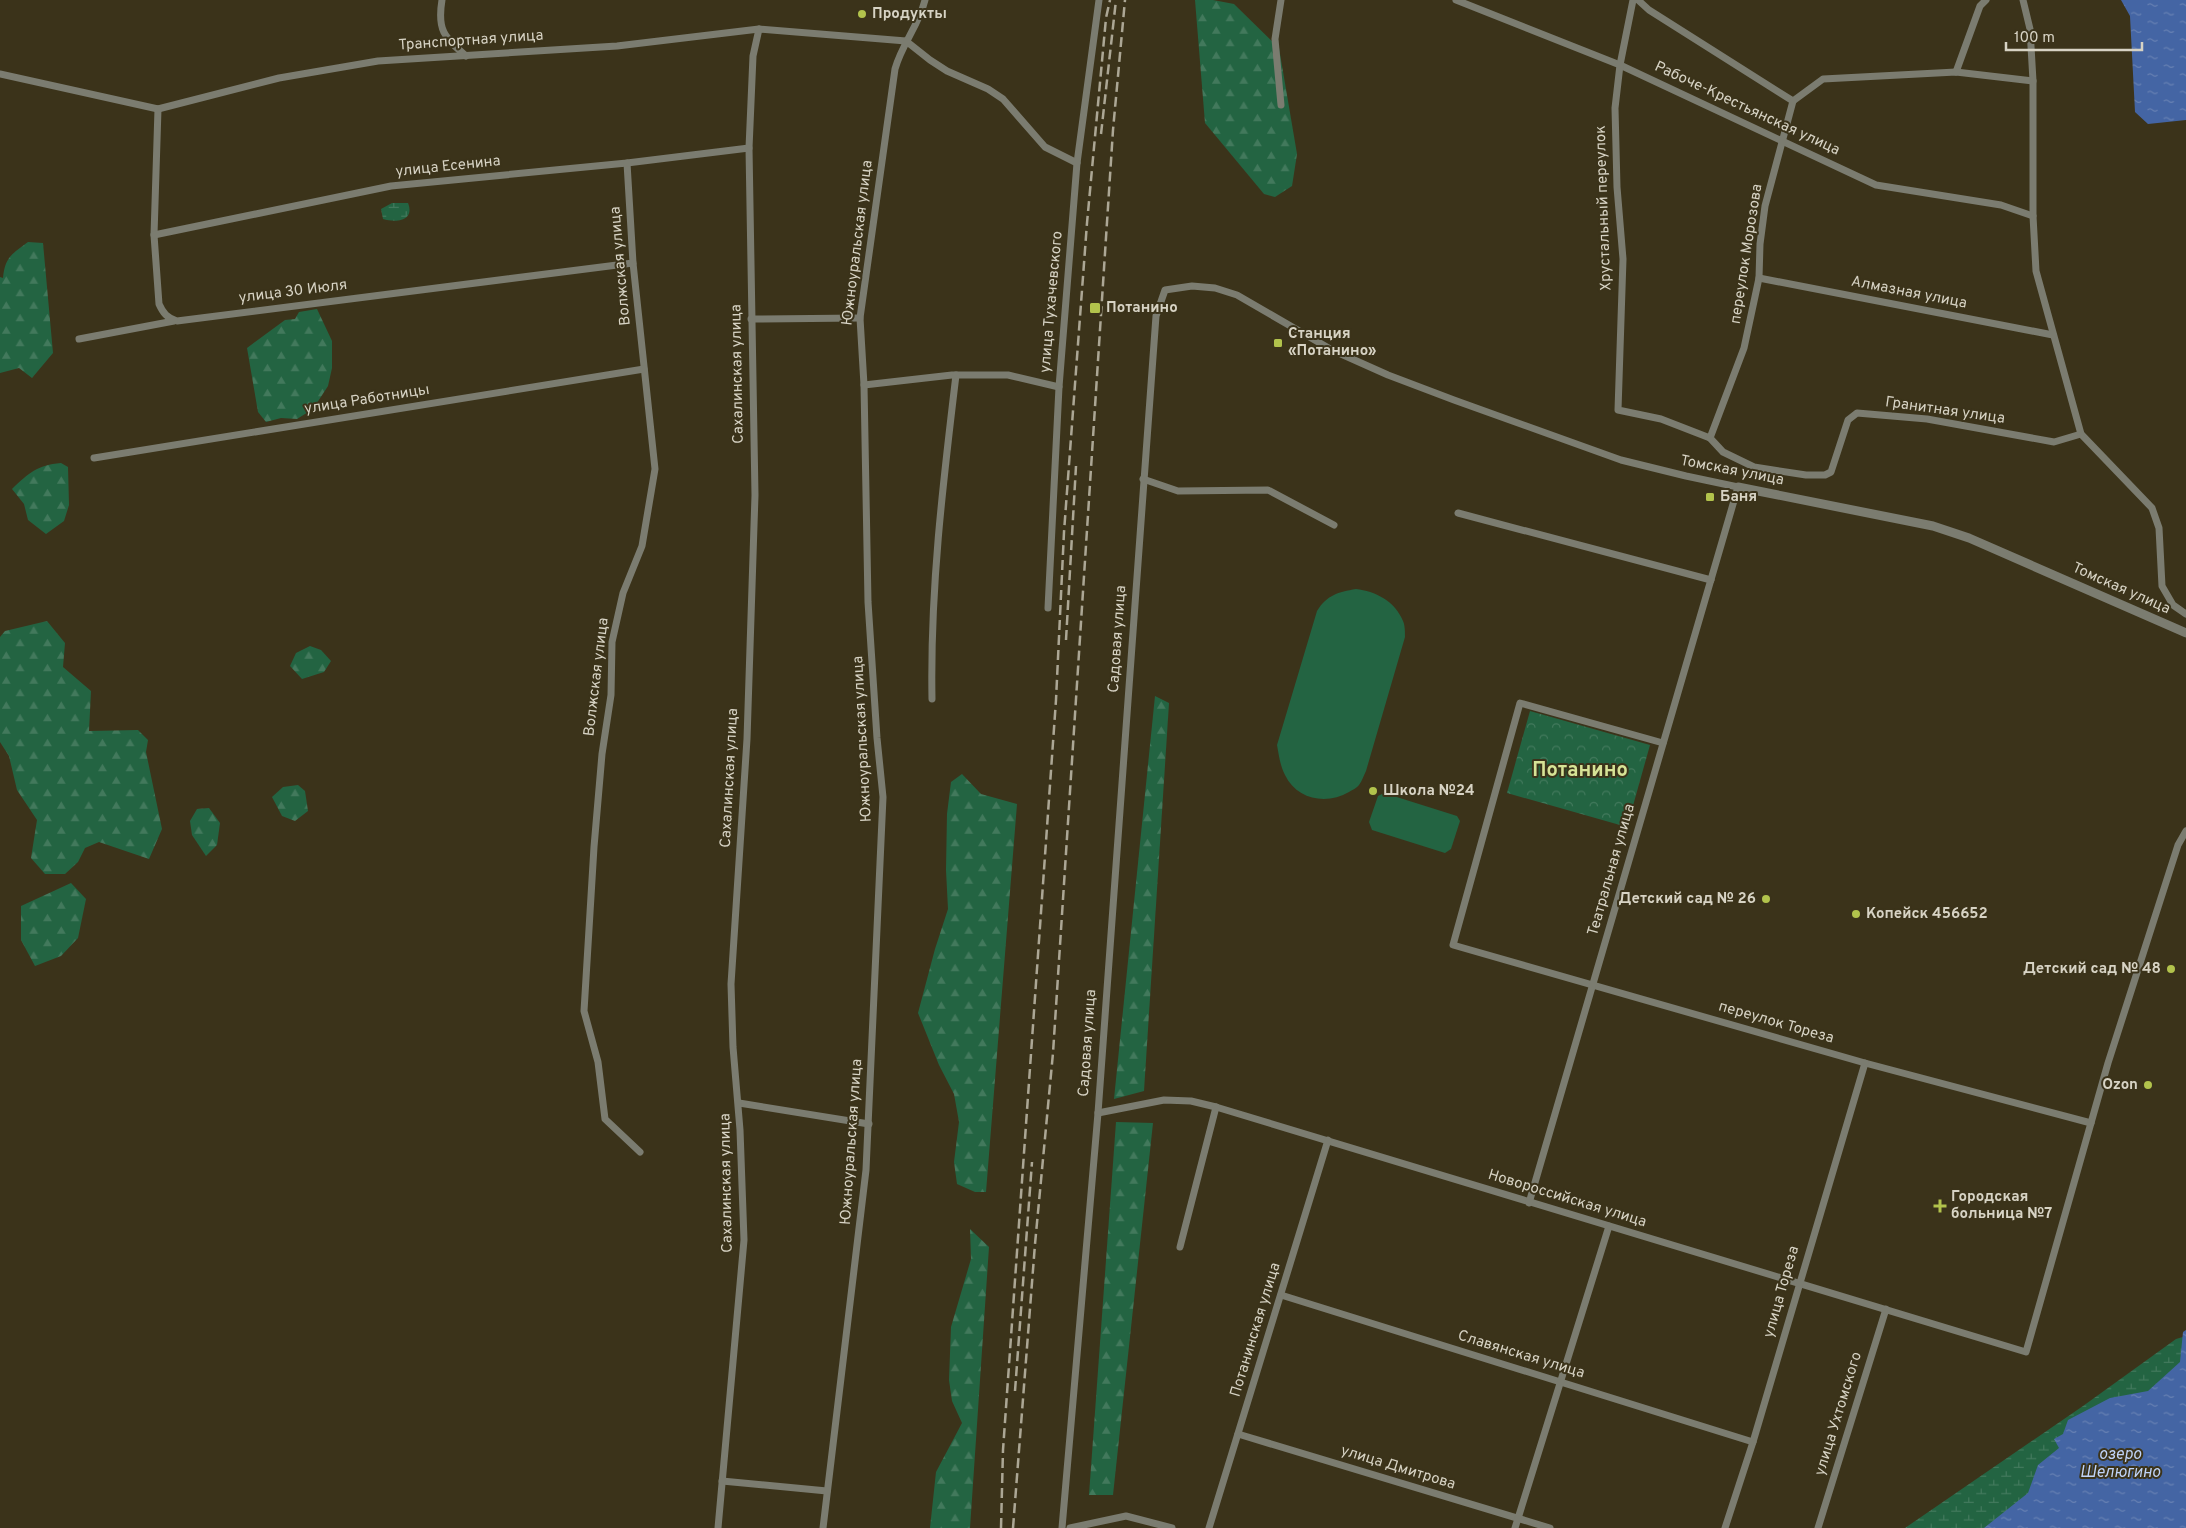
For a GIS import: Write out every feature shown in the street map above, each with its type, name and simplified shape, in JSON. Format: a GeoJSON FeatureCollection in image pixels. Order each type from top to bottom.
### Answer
{"type":"FeatureCollection","features":[{"type":"Feature","properties":{"kind":"street"},"geometry":{"type":"LineString","coordinates":[[442,0],[439,17],[447,40],[466,56]]}},
{"type":"Feature","properties":{"kind":"street"},"geometry":{"type":"LineString","coordinates":[[925,0],[916,25],[906,41],[947,71],[988,89],[1003,99],[1046,147],[1077,163]]}},
{"type":"Feature","properties":{"kind":"street","name":"улица Тухачевского"},"geometry":{"type":"LineString","coordinates":[[1048,608],[1059,387],[1077,163],[1099,0]]}},
{"type":"Feature","properties":{"kind":"street"},"geometry":{"type":"LineString","coordinates":[[1281,0],[1275,38],[1281,105]]}},
{"type":"Feature","properties":{"kind":"street","name":"Рабоче-Крестьянская улица"},"geometry":{"type":"LineString","coordinates":[[1456,0],[1620,65],[1876,185],[2001,204],[2034,216]]}},
{"type":"Feature","properties":{"kind":"street","name":"Хрустальный переулок"},"geometry":{"type":"LineString","coordinates":[[1618,410],[1623,259],[1617,187],[1615,108],[1620,65],[1633,0]]}},
{"type":"Feature","properties":{"kind":"street"},"geometry":{"type":"LineString","coordinates":[[1638,0],[1649,10],[1793,100],[1823,79],[1956,72],[2033,81]]}},
{"type":"Feature","properties":{"kind":"street"},"geometry":{"type":"LineString","coordinates":[[1956,72],[1980,6],[1986,0]]}},
{"type":"Feature","properties":{"kind":"street"},"geometry":{"type":"LineString","coordinates":[[2023,0],[2030,29],[2033,81],[2036,271],[2081,434],[2152,508],[2160,528],[2162,586],[2172,605],[2186,614]]}},
{"type":"Feature","properties":{"kind":"street","name":"Транспортная улица"},"geometry":{"type":"LineString","coordinates":[[0,74],[158,109],[279,78],[378,61],[617,46],[759,29],[906,41]]}},
{"type":"Feature","properties":{"kind":"street","name":"Сахалинская улица"},"geometry":{"type":"LineString","coordinates":[[718,1528],[744,1240],[739,1103],[731,984],[747,739],[755,494],[749,148],[753,56],[759,29]]}},
{"type":"Feature","properties":{"kind":"street","name":"Южноуральская улица"},"geometry":{"type":"LineString","coordinates":[[823,1528],[866,1170],[883,797],[868,602],[864,385],[860,318],[895,69],[906,41]]}},
{"type":"Feature","properties":{"kind":"street","name":"переулок Морозова"},"geometry":{"type":"LineString","coordinates":[[1710,438],[1744,348],[1759,278],[1760,244],[1766,206],[1793,100]]}},
{"type":"Feature","properties":{"kind":"street"},"geometry":{"type":"LineString","coordinates":[[158,109],[154,235],[159,304],[163,313],[170,319],[177,321]]}},
{"type":"Feature","properties":{"kind":"street","name":"улица Есенина"},"geometry":{"type":"LineString","coordinates":[[154,235],[391,186],[627,163],[749,148]]}},
{"type":"Feature","properties":{"kind":"street","name":"Волжская улица"},"geometry":{"type":"LineString","coordinates":[[627,163],[633,263],[654,469],[642,546],[623,593],[612,642],[611,695],[602,754],[594,847],[584,1011],[598,1062],[604,1119],[640,1152]]}},
{"type":"Feature","properties":{"kind":"street","name":"улица 30 Июля"},"geometry":{"type":"LineString","coordinates":[[79,339],[177,321],[633,263]]}},
{"type":"Feature","properties":{"kind":"street","name":"Алмазная улица"},"geometry":{"type":"LineString","coordinates":[[1759,278],[2054,335]]}},
{"type":"Feature","properties":{"kind":"street","name":"Садовая улица"},"geometry":{"type":"LineString","coordinates":[[1062,1528],[1098,1113],[1156,316],[1165,290],[1192,286],[1215,288],[1237,295],[1279,320]]}},
{"type":"Feature","properties":{"kind":"street"},"geometry":{"type":"LineString","coordinates":[[751,318],[860,318]]}},
{"type":"Feature","properties":{"kind":"street","name":"Томская улица"},"geometry":{"type":"LineString","coordinates":[[1279,320],[1332,350],[1388,375],[1621,460],[1686,476],[1933,526],[1969,538],[2186,633]]}},
{"type":"Feature","properties":{"kind":"street","name":"улица Работницы"},"geometry":{"type":"LineString","coordinates":[[94,458],[644,369]]}},
{"type":"Feature","properties":{"kind":"street"},"geometry":{"type":"LineString","coordinates":[[932,698],[932,616],[941,500],[956,375]]}},
{"type":"Feature","properties":{"kind":"street"},"geometry":{"type":"LineString","coordinates":[[864,385],[956,375],[1008,375],[1059,387]]}},
{"type":"Feature","properties":{"kind":"street","name":"Гранитная улица"},"geometry":{"type":"LineString","coordinates":[[1618,410],[1661,419],[1710,438],[1723,452],[1754,467],[1825,476],[1831,472],[1848,420],[1857,413],[1926,419],[2054,442],[2081,434]]}},
{"type":"Feature","properties":{"kind":"street"},"geometry":{"type":"LineString","coordinates":[[1143,479],[1178,491],[1268,490],[1334,525]]}},
{"type":"Feature","properties":{"kind":"street","name":"Театральная улица"},"geometry":{"type":"LineString","coordinates":[[1529,1203],[1738,487]]}},
{"type":"Feature","properties":{"kind":"street"},"geometry":{"type":"LineString","coordinates":[[1458,514],[1711,580]]}},
{"type":"Feature","properties":{"kind":"street","name":"переулок Тореза"},"geometry":{"type":"LineString","coordinates":[[1663,743],[1520,703],[1453,945],[1865,1063],[2091,1123]]}},
{"type":"Feature","properties":{"kind":"street"},"geometry":{"type":"LineString","coordinates":[[2091,1123],[2108,1063],[2175,854],[2186,831]]}},
{"type":"Feature","properties":{"kind":"street","name":"улица Тореза"},"geometry":{"type":"LineString","coordinates":[[1725,1528],[1753,1442],[1865,1063]]}},
{"type":"Feature","properties":{"kind":"street","name":"Новороссийская улица"},"geometry":{"type":"LineString","coordinates":[[1098,1113],[1164,1100],[1191,1100],[2026,1352],[2091,1123]]}},
{"type":"Feature","properties":{"kind":"street"},"geometry":{"type":"LineString","coordinates":[[739,1103],[869,1124]]}},
{"type":"Feature","properties":{"kind":"street"},"geometry":{"type":"LineString","coordinates":[[1180,1247],[1216,1107]]}},
{"type":"Feature","properties":{"kind":"street","name":"Потанинская улица"},"geometry":{"type":"LineString","coordinates":[[1209,1528],[1328,1140]]}},
{"type":"Feature","properties":{"kind":"street"},"geometry":{"type":"LineString","coordinates":[[1515,1528],[1609,1226]]}},
{"type":"Feature","properties":{"kind":"street","name":"Славянская улица"},"geometry":{"type":"LineString","coordinates":[[1281,1295],[1753,1442]]}},
{"type":"Feature","properties":{"kind":"street","name":"улица Ухтомского"},"geometry":{"type":"LineString","coordinates":[[1818,1528],[1886,1309]]}},
{"type":"Feature","properties":{"kind":"street","name":"улица Дмитрова"},"geometry":{"type":"LineString","coordinates":[[1238,1434],[1550,1528]]}},
{"type":"Feature","properties":{"kind":"street"},"geometry":{"type":"LineString","coordinates":[[722,1481],[827,1491]]}},
{"type":"Feature","properties":{"kind":"street"},"geometry":{"type":"LineString","coordinates":[[1070,1528],[1126,1516],[1172,1528]]}},
{"type":"Feature","properties":{"kind":"green space"},"geometry":{"type":"Polygon","coordinates":[[[1195,0],[1213,0],[1234,4],[1279,48],[1297,154],[1292,186],[1275,197],[1264,194],[1205,123],[1195,0]]]}},
{"type":"Feature","properties":{"kind":"green space"},"geometry":{"type":"Polygon","coordinates":[[[392,203],[408,203],[409,214],[407,217],[393,221],[383,219],[381,209],[392,203]]]}},
{"type":"Feature","properties":{"kind":"green space"},"geometry":{"type":"Polygon","coordinates":[[[28,242],[43,243],[53,353],[32,378],[19,368],[0,373],[0,277],[3,278],[5,265],[10,257],[28,242]]]}},
{"type":"Feature","properties":{"kind":"green space"},"geometry":{"type":"Polygon","coordinates":[[[317,309],[332,341],[332,368],[328,386],[313,409],[297,419],[281,418],[266,422],[258,412],[247,348],[285,320],[295,319],[299,312],[317,309]]]}},
{"type":"Feature","properties":{"kind":"green space"},"geometry":{"type":"Polygon","coordinates":[[[61,463],[68,467],[69,505],[64,521],[46,534],[28,520],[24,504],[12,489],[23,478],[39,468],[61,463]]]}},
{"type":"Feature","properties":{"kind":"green space"},"geometry":{"type":"Polygon","coordinates":[[[1356,589],[1370,592],[1390,603],[1403,621],[1405,637],[1366,771],[1361,782],[1356,788],[1340,796],[1322,799],[1313,798],[1297,790],[1290,783],[1282,768],[1277,745],[1317,611],[1325,601],[1334,595],[1356,589]]]}},
{"type":"Feature","properties":{"kind":"green space"},"geometry":{"type":"Polygon","coordinates":[[[47,621],[65,643],[63,667],[91,691],[89,731],[138,730],[148,740],[146,752],[162,829],[149,859],[99,842],[85,848],[78,862],[65,874],[45,874],[31,858],[37,820],[17,790],[9,756],[0,742],[0,637],[5,631],[47,621]]]}},
{"type":"Feature","properties":{"kind":"green space"},"geometry":{"type":"Polygon","coordinates":[[[310,646],[321,650],[331,661],[324,672],[302,679],[290,666],[296,653],[310,646]]]}},
{"type":"Feature","properties":{"kind":"green space"},"geometry":{"type":"Polygon","coordinates":[[[1155,696],[1169,703],[1144,1091],[1114,1099],[1155,696]]]}},
{"type":"Feature","properties":{"kind":"green space"},"geometry":{"type":"Polygon","coordinates":[[[1530,711],[1650,745],[1627,827],[1507,793],[1530,711]]]}},
{"type":"Feature","properties":{"kind":"green space"},"geometry":{"type":"Polygon","coordinates":[[[962,774],[981,794],[1017,804],[986,1192],[975,1192],[957,1184],[954,1162],[959,1122],[954,1094],[939,1065],[918,1013],[948,909],[946,870],[947,814],[951,782],[962,774]]]}},
{"type":"Feature","properties":{"kind":"green space"},"geometry":{"type":"Polygon","coordinates":[[[298,785],[305,791],[308,811],[295,821],[282,816],[272,797],[283,787],[298,785]]]}},
{"type":"Feature","properties":{"kind":"green space"},"geometry":{"type":"Polygon","coordinates":[[[1384,793],[1457,816],[1460,821],[1451,849],[1445,853],[1372,830],[1369,822],[1378,796],[1384,793]]]}},
{"type":"Feature","properties":{"kind":"green space"},"geometry":{"type":"Polygon","coordinates":[[[209,808],[220,823],[217,845],[206,856],[192,835],[190,821],[197,809],[209,808]]]}},
{"type":"Feature","properties":{"kind":"green space"},"geometry":{"type":"Polygon","coordinates":[[[71,883],[86,899],[78,938],[61,956],[35,966],[21,940],[21,906],[71,883]]]}},
{"type":"Feature","properties":{"kind":"green space"},"geometry":{"type":"Polygon","coordinates":[[[1116,1122],[1153,1123],[1113,1495],[1089,1495],[1116,1122]]]}},
{"type":"Feature","properties":{"kind":"green space"},"geometry":{"type":"Polygon","coordinates":[[[970,1229],[989,1247],[970,1528],[930,1528],[936,1472],[962,1423],[952,1401],[949,1380],[951,1327],[971,1259],[970,1229]]]}},
{"type":"Feature","properties":{"kind":"green space","name":"озеро Шелюгино"},"geometry":{"type":"Polygon","coordinates":[[[2186,1336],[2186,1528],[1905,1528],[2083,1406],[2176,1339],[2186,1336]]]}},
{"type":"Feature","properties":{"kind":"water"},"geometry":{"type":"Polygon","coordinates":[[[2121,0],[2186,0],[2186,120],[2148,124],[2135,112],[2130,16],[2121,0]]]}},
{"type":"Feature","properties":{"kind":"water","name":"озеро Шелюгино"},"geometry":{"type":"Polygon","coordinates":[[[2186,1330],[2186,1528],[1984,1528],[2028,1493],[2038,1465],[2059,1448],[2054,1439],[2063,1434],[2068,1420],[2110,1398],[2148,1391],[2180,1362],[2183,1332],[2186,1330]]]}},
{"type":"Feature","properties":{"kind":"railway"},"geometry":{"type":"LineString","coordinates":[[1001,1528],[1003,1450],[1056,700],[1064,532],[1087,223],[1106,18],[1110,0]]}},
{"type":"Feature","properties":{"kind":"railway"},"geometry":{"type":"LineString","coordinates":[[1101,134],[1116,0]]}},
{"type":"Feature","properties":{"kind":"railway"},"geometry":{"type":"LineString","coordinates":[[1013,1528],[1035,1244],[1053,1053],[1113,130],[1125,0]]}},
{"type":"Feature","properties":{"kind":"railway"},"geometry":{"type":"LineString","coordinates":[[1066,640],[1076,466]]}},
{"type":"Feature","properties":{"kind":"railway"},"geometry":{"type":"LineString","coordinates":[[1015,1391],[1032,1162]]}},
{"type":"Feature","properties":{"kind":"place","name":"Продукты"},"geometry":{"type":"Point","coordinates":[862,14]}},
{"type":"Feature","properties":{"kind":"place","name":"Потанино"},"geometry":{"type":"Point","coordinates":[1095,308]}},
{"type":"Feature","properties":{"kind":"place","name":"Станция «Потанино»"},"geometry":{"type":"Point","coordinates":[1278,343]}},
{"type":"Feature","properties":{"kind":"place","name":"Баня"},"geometry":{"type":"Point","coordinates":[1710,497]}},
{"type":"Feature","properties":{"kind":"place","name":"Школа №24"},"geometry":{"type":"Point","coordinates":[1373,791]}},
{"type":"Feature","properties":{"kind":"place","name":"Детский сад № 26"},"geometry":{"type":"Point","coordinates":[1766,899]}},
{"type":"Feature","properties":{"kind":"place","name":"Копейск 456652"},"geometry":{"type":"Point","coordinates":[1856,914]}},
{"type":"Feature","properties":{"kind":"place","name":"Детский сад № 48"},"geometry":{"type":"Point","coordinates":[2171,969]}},
{"type":"Feature","properties":{"kind":"place","name":"Ozon"},"geometry":{"type":"Point","coordinates":[2148,1085]}},
{"type":"Feature","properties":{"kind":"place","name":"Городская больница №7"},"geometry":{"type":"Point","coordinates":[1940,1206]}},
{"type":"Feature","properties":{"kind":"district","name":"Потанино"},"geometry":{"type":"Point","coordinates":[1580,771]}}]}
